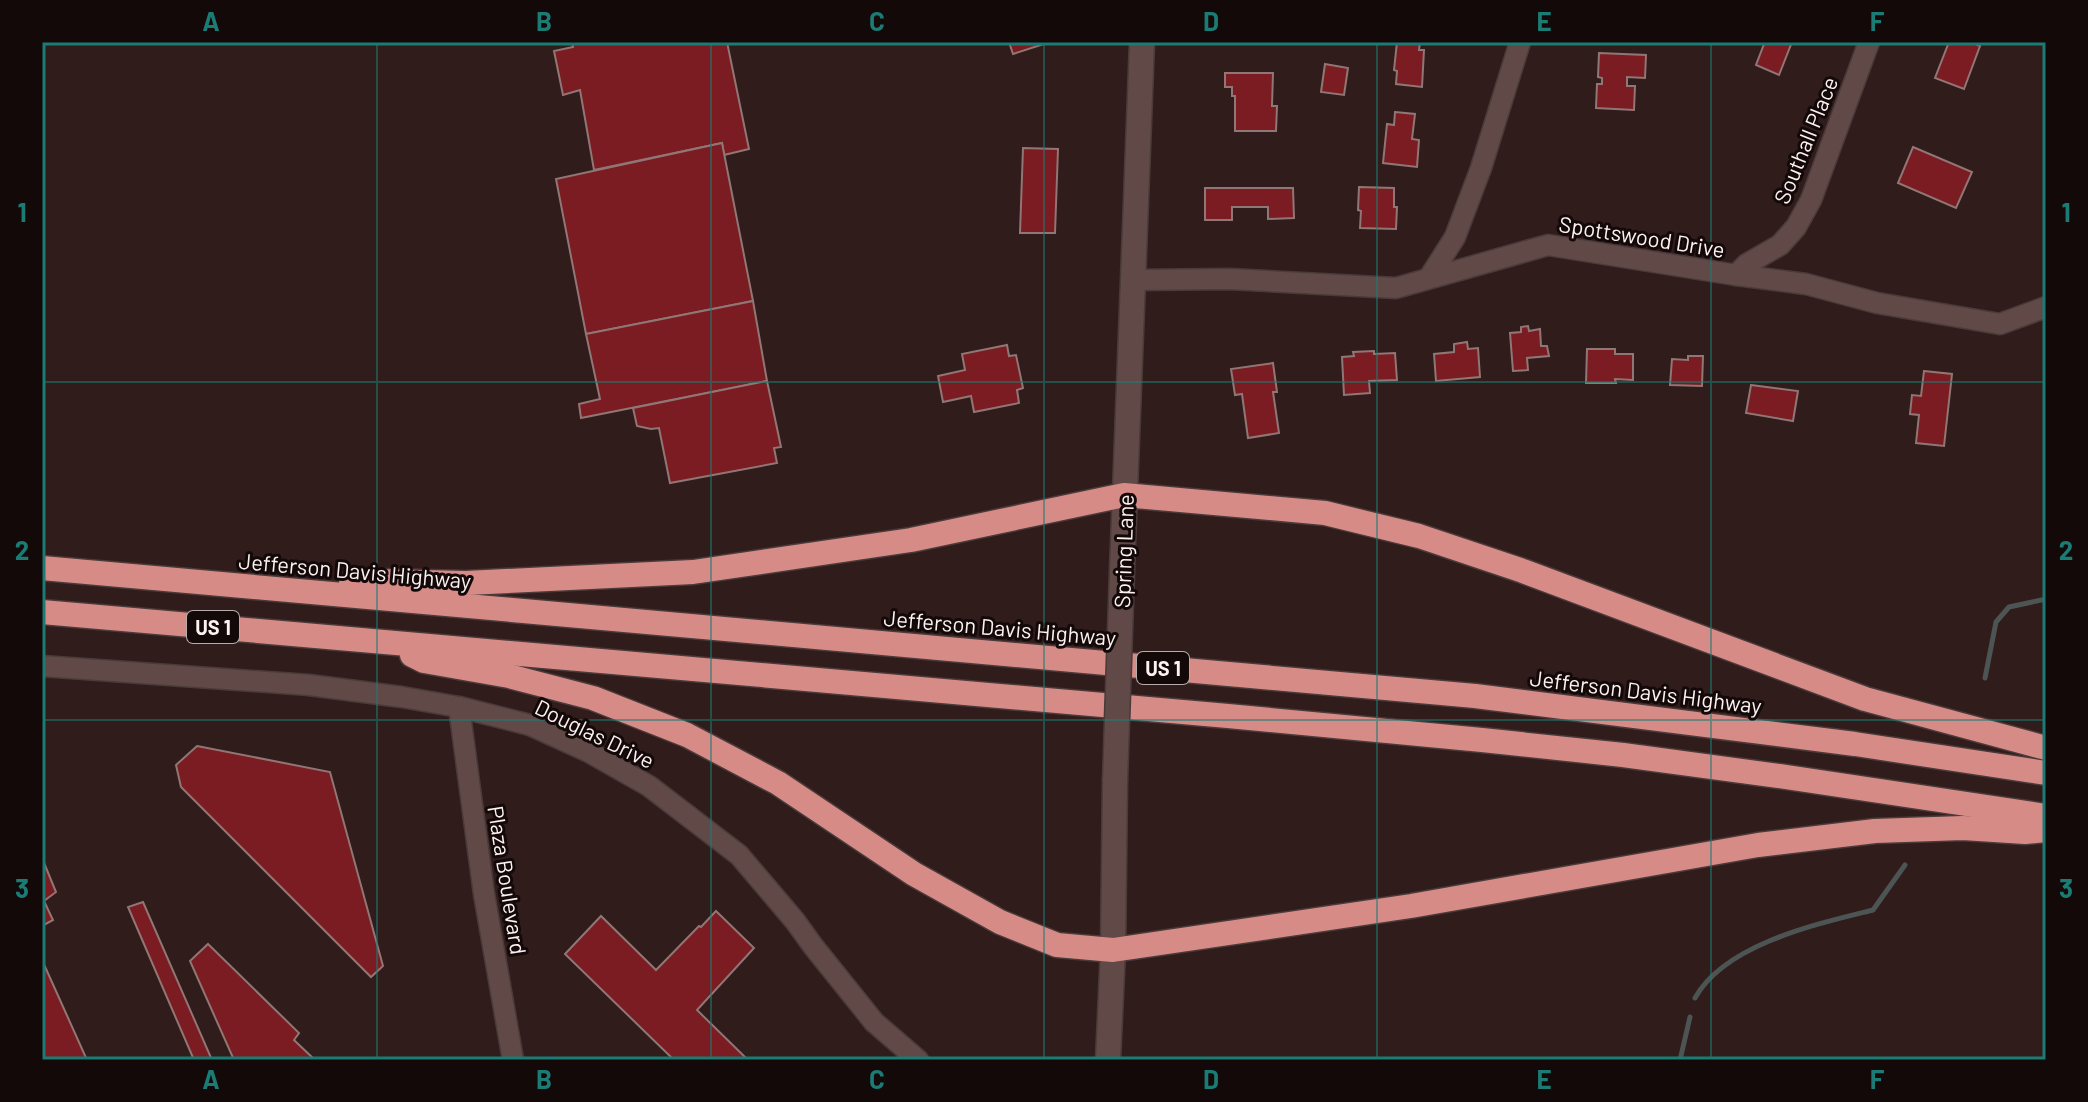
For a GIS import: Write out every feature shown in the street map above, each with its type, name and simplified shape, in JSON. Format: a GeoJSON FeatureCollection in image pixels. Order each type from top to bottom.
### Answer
{"type":"FeatureCollection","features":[{"type":"Feature","properties":{"kind":"highway"},"geometry":{"type":"LineString","coordinates":[[278,589],[376,581],[481,583],[693,572],[911,540],[1124,495],[1325,513],[1419,536],[1523,571],[1865,699],[2046,748]]}},
{"type":"Feature","properties":{"kind":"highway","name":"Jefferson Davis Highway"},"geometry":{"type":"LineString","coordinates":[[42,568],[1475,696],[1855,744],[2046,773]]}},
{"type":"Feature","properties":{"kind":"highway","name":"US 1"},"geometry":{"type":"LineString","coordinates":[[42,612],[1498,741],[1791,777],[2046,816]]}},
{"type":"Feature","properties":{"kind":"highway"},"geometry":{"type":"LineString","coordinates":[[384,642],[424,661],[509,676],[593,698],[687,735],[778,783],[914,874],[1000,922],[1057,945],[1113,950],[1411,906],[1758,845],[1875,831],[1963,828],[2025,832],[2046,830]]}},
{"type":"Feature","properties":{"kind":"street","name":"Spring Lane"},"geometry":{"type":"LineString","coordinates":[[1108,1060],[1124,495],[1142,42]]}},
{"type":"Feature","properties":{"kind":"street"},"geometry":{"type":"LineString","coordinates":[[1429,278],[1455,237],[1481,168],[1520,42]]}},
{"type":"Feature","properties":{"kind":"street","name":"Southall Place"},"geometry":{"type":"LineString","coordinates":[[1736,275],[1747,264],[1780,245],[1796,227],[1811,200],[1869,42]]}},
{"type":"Feature","properties":{"kind":"street","name":"Spottswood Drive"},"geometry":{"type":"LineString","coordinates":[[1133,280],[1230,279],[1396,288],[1548,245],[1806,284],[1877,303],[2000,324],[2046,307]]}},
{"type":"Feature","properties":{"kind":"street","name":"Douglas Drive"},"geometry":{"type":"LineString","coordinates":[[42,666],[309,685],[459,707],[530,725],[589,752],[649,786],[739,855],[874,1022],[918,1060]]}},
{"type":"Feature","properties":{"kind":"street","name":"Plaza Boulevard"},"geometry":{"type":"LineString","coordinates":[[459,707],[484,894],[513,1060]]}},
{"type":"Feature","properties":{"kind":"building"},"geometry":{"type":"Polygon","coordinates":[[[572,42],[727,42],[749,149],[724,155],[722,143],[594,170],[580,90],[563,95],[554,51],[573,47],[572,42]]]}},
{"type":"Feature","properties":{"kind":"building"},"geometry":{"type":"Polygon","coordinates":[[[1009,42],[1050,42],[1013,54],[1009,42]]]}},
{"type":"Feature","properties":{"kind":"building"},"geometry":{"type":"Polygon","coordinates":[[[1397,42],[1420,42],[1419,50],[1424,50],[1422,87],[1396,84],[1397,42]]]}},
{"type":"Feature","properties":{"kind":"building"},"geometry":{"type":"Polygon","coordinates":[[[1759,42],[1792,42],[1779,75],[1756,65],[1764,44],[1759,42]]]}},
{"type":"Feature","properties":{"kind":"building"},"geometry":{"type":"Polygon","coordinates":[[[1949,42],[1971,42],[1980,46],[1964,89],[1935,78],[1949,42]]]}},
{"type":"Feature","properties":{"kind":"building"},"geometry":{"type":"Polygon","coordinates":[[[1599,53],[1646,55],[1645,78],[1627,77],[1627,86],[1635,86],[1634,110],[1596,108],[1597,84],[1602,84],[1602,78],[1598,77],[1599,53]]]}},
{"type":"Feature","properties":{"kind":"building"},"geometry":{"type":"Polygon","coordinates":[[[1325,64],[1348,68],[1344,95],[1321,92],[1325,64]]]}},
{"type":"Feature","properties":{"kind":"building"},"geometry":{"type":"Polygon","coordinates":[[[1225,73],[1273,73],[1272,106],[1277,106],[1276,131],[1235,131],[1235,96],[1232,96],[1232,87],[1225,87],[1225,73]]]}},
{"type":"Feature","properties":{"kind":"building"},"geometry":{"type":"Polygon","coordinates":[[[1395,112],[1415,114],[1412,139],[1419,140],[1417,167],[1383,163],[1387,124],[1394,125],[1395,112]]]}},
{"type":"Feature","properties":{"kind":"building"},"geometry":{"type":"Polygon","coordinates":[[[722,143],[753,301],[586,334],[556,179],[722,143]]]}},
{"type":"Feature","properties":{"kind":"building"},"geometry":{"type":"Polygon","coordinates":[[[1913,147],[1972,172],[1956,208],[1898,183],[1913,147]]]}},
{"type":"Feature","properties":{"kind":"building"},"geometry":{"type":"Polygon","coordinates":[[[1023,148],[1058,149],[1055,233],[1020,233],[1023,148]]]}},
{"type":"Feature","properties":{"kind":"building"},"geometry":{"type":"Polygon","coordinates":[[[1359,187],[1394,188],[1396,229],[1360,228],[1359,187]]]}},
{"type":"Feature","properties":{"kind":"building"},"geometry":{"type":"Polygon","coordinates":[[[1205,188],[1293,188],[1294,218],[1268,219],[1268,207],[1232,207],[1232,220],[1205,220],[1205,188]]]}},
{"type":"Feature","properties":{"kind":"building"},"geometry":{"type":"Polygon","coordinates":[[[753,301],[767,381],[581,418],[579,404],[600,399],[586,334],[753,301]]]}},
{"type":"Feature","properties":{"kind":"building"},"geometry":{"type":"Polygon","coordinates":[[[1528,326],[1529,331],[1540,329],[1541,346],[1547,346],[1549,356],[1527,358],[1528,370],[1513,371],[1510,333],[1521,332],[1521,327],[1528,326]]]}},
{"type":"Feature","properties":{"kind":"building"},"geometry":{"type":"Polygon","coordinates":[[[1467,342],[1468,349],[1478,348],[1480,377],[1436,381],[1434,354],[1454,352],[1454,344],[1467,342]]]}},
{"type":"Feature","properties":{"kind":"building"},"geometry":{"type":"Polygon","coordinates":[[[1007,345],[1009,356],[1016,355],[1023,388],[1017,390],[1019,403],[974,412],[971,396],[943,402],[938,376],[965,370],[962,354],[1007,345]]]}},
{"type":"Feature","properties":{"kind":"building"},"geometry":{"type":"Polygon","coordinates":[[[1587,349],[1615,349],[1615,354],[1633,354],[1633,380],[1586,383],[1587,349]]]}},
{"type":"Feature","properties":{"kind":"building"},"geometry":{"type":"Polygon","coordinates":[[[1374,351],[1374,354],[1395,353],[1397,380],[1369,381],[1370,393],[1344,395],[1342,357],[1354,356],[1353,352],[1374,351]]]}},
{"type":"Feature","properties":{"kind":"building"},"geometry":{"type":"Polygon","coordinates":[[[1688,356],[1703,356],[1702,386],[1670,385],[1672,359],[1688,360],[1688,356]]]}},
{"type":"Feature","properties":{"kind":"building"},"geometry":{"type":"Polygon","coordinates":[[[1273,363],[1277,392],[1273,392],[1279,433],[1248,438],[1242,394],[1235,395],[1231,369],[1273,363]]]}},
{"type":"Feature","properties":{"kind":"building"},"geometry":{"type":"Polygon","coordinates":[[[1924,371],[1952,374],[1944,446],[1916,443],[1919,415],[1910,414],[1912,395],[1921,396],[1924,371]]]}},
{"type":"Feature","properties":{"kind":"building"},"geometry":{"type":"Polygon","coordinates":[[[767,381],[781,447],[774,448],[777,463],[670,483],[659,428],[637,426],[633,408],[767,381]]]}},
{"type":"Feature","properties":{"kind":"building"},"geometry":{"type":"Polygon","coordinates":[[[1751,385],[1798,391],[1793,421],[1746,413],[1751,385]]]}},
{"type":"Feature","properties":{"kind":"building"},"geometry":{"type":"Polygon","coordinates":[[[197,746],[330,772],[383,966],[371,977],[181,787],[176,765],[197,746]]]}},
{"type":"Feature","properties":{"kind":"building"},"geometry":{"type":"Polygon","coordinates":[[[42,858],[56,892],[44,901],[53,920],[42,926],[42,858]]]}},
{"type":"Feature","properties":{"kind":"building"},"geometry":{"type":"Polygon","coordinates":[[[143,902],[212,1060],[194,1060],[128,907],[143,902]]]}},
{"type":"Feature","properties":{"kind":"building"},"geometry":{"type":"Polygon","coordinates":[[[716,911],[754,948],[697,1010],[748,1060],[674,1060],[565,954],[601,916],[656,970],[716,911]]]}},
{"type":"Feature","properties":{"kind":"building"},"geometry":{"type":"Polygon","coordinates":[[[208,944],[299,1033],[294,1040],[315,1060],[234,1060],[190,961],[208,944]]]}},
{"type":"Feature","properties":{"kind":"building"},"geometry":{"type":"Polygon","coordinates":[[[42,960],[87,1060],[42,1060],[42,960]]]}},
{"type":"Feature","properties":{"kind":"waterway"},"geometry":{"type":"LineString","coordinates":[[1985,678],[1996,622],[2009,607],[2046,599]]}},
{"type":"Feature","properties":{"kind":"waterway"},"geometry":{"type":"LineString","coordinates":[[1695,998],[1709,979],[1750,950],[1800,930],[1873,910],[1905,865]]}},
{"type":"Feature","properties":{"kind":"waterway"},"geometry":{"type":"LineString","coordinates":[[1680,1060],[1690,1017]]}}]}
